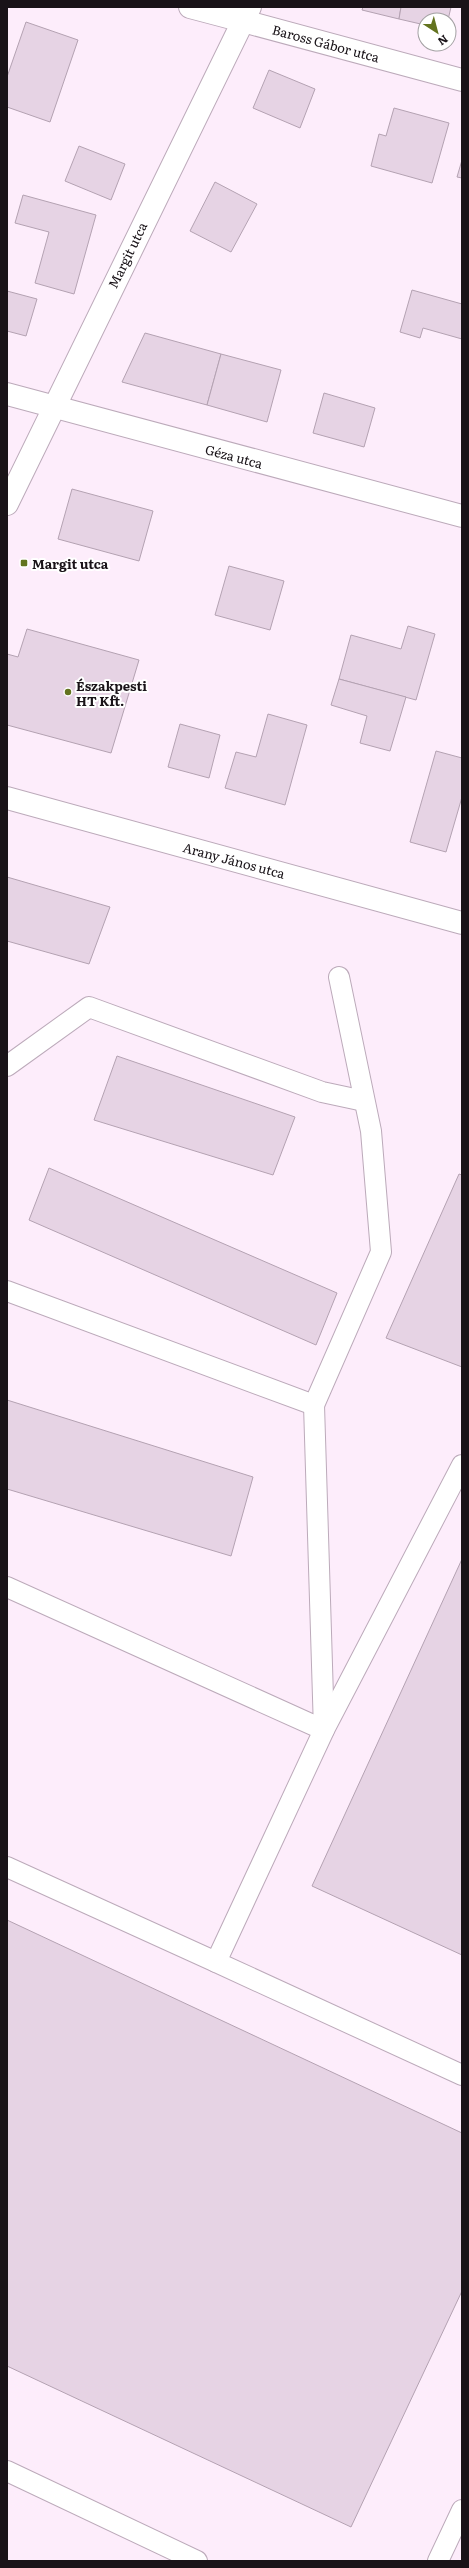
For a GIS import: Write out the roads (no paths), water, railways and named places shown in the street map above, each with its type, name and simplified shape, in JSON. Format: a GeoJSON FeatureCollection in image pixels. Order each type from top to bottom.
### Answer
{"type":"FeatureCollection","features":[{"type":"Feature","properties":{"kind":"street","name":"Baross Gábor utca"},"geometry":{"type":"LineString","coordinates":[[190,7],[246,14],[462,80]]}},
{"type":"Feature","properties":{"kind":"street","name":"Margit utca"},"geometry":{"type":"LineString","coordinates":[[7,504],[52,407],[246,14]]}},
{"type":"Feature","properties":{"kind":"street","name":"Géza utca"},"geometry":{"type":"LineString","coordinates":[[7,394],[462,516]]}},
{"type":"Feature","properties":{"kind":"street","name":"Arany János utca"},"geometry":{"type":"LineString","coordinates":[[7,798],[462,923]]}},
{"type":"Feature","properties":{"kind":"lane"},"geometry":{"type":"LineString","coordinates":[[324,1730],[314,1405],[381,1252],[371,1131],[339,977]]}},
{"type":"Feature","properties":{"kind":"lane"},"geometry":{"type":"LineString","coordinates":[[7,1066],[89,1007],[322,1092],[364,1101]]}},
{"type":"Feature","properties":{"kind":"lane"},"geometry":{"type":"LineString","coordinates":[[7,1291],[314,1405]]}},
{"type":"Feature","properties":{"kind":"lane"},"geometry":{"type":"LineString","coordinates":[[216,1962],[324,1730],[462,1465]]}},
{"type":"Feature","properties":{"kind":"lane"},"geometry":{"type":"LineString","coordinates":[[7,1587],[324,1730]]}},
{"type":"Feature","properties":{"kind":"lane"},"geometry":{"type":"LineString","coordinates":[[7,1867],[462,2075]]}},
{"type":"Feature","properties":{"kind":"lane"},"geometry":{"type":"LineString","coordinates":[[7,2471],[197,2561]]}},
{"type":"Feature","properties":{"kind":"lane"},"geometry":{"type":"LineString","coordinates":[[438,2561],[462,2510]]}},
{"type":"Feature","properties":{"kind":"place","name":"Margit utca"},"geometry":{"type":"Point","coordinates":[24,563]}},
{"type":"Feature","properties":{"kind":"place","name":"Északpesti HT Kft."},"geometry":{"type":"Point","coordinates":[68,692]}}]}
